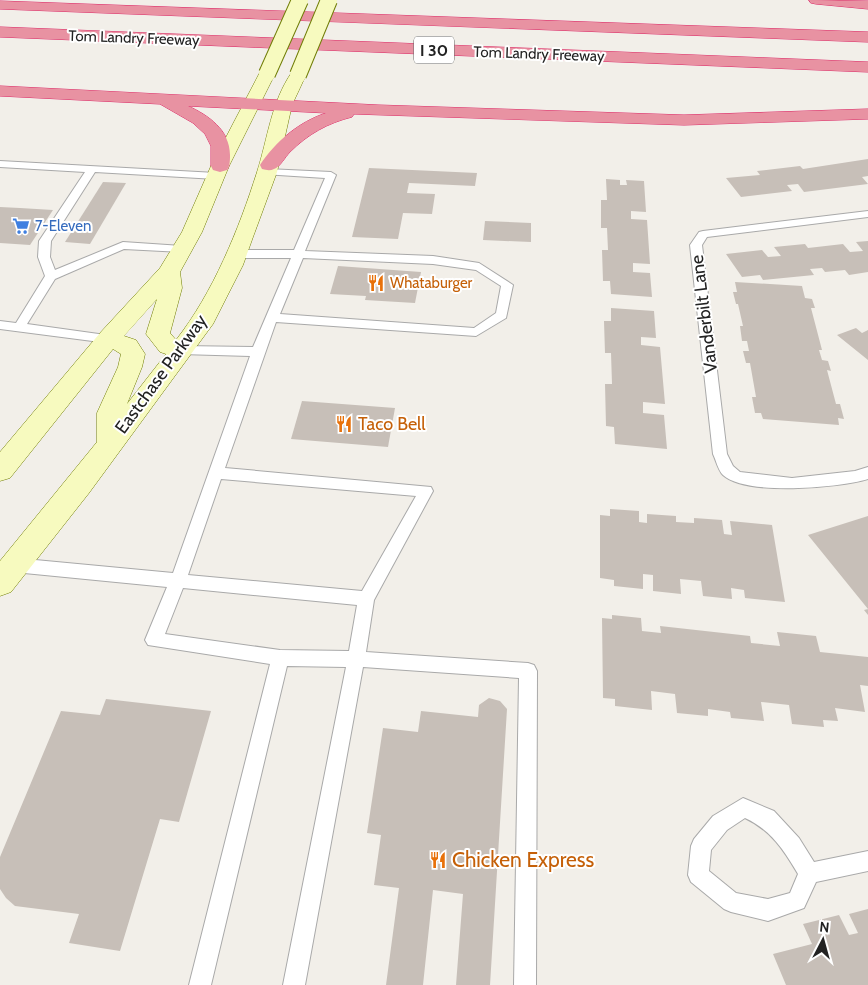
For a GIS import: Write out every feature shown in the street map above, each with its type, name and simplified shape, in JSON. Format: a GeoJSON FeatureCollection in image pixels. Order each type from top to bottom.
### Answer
{"type":"FeatureCollection","features":[{"type":"Feature","properties":{"kind":"highway"},"geometry":{"type":"LineString","coordinates":[[816,0],[868,5]]}},
{"type":"Feature","properties":{"kind":"highway","name":"Tom Landry Freeway"},"geometry":{"type":"LineString","coordinates":[[0,5],[868,37]]}},
{"type":"Feature","properties":{"kind":"highway","name":"Tom Landry Freeway"},"geometry":{"type":"LineString","coordinates":[[0,32],[868,67]]}},
{"type":"Feature","properties":{"kind":"highway"},"geometry":{"type":"LineString","coordinates":[[0,91],[368,109],[684,120],[868,114]]}},
{"type":"Feature","properties":{"kind":"highway"},"geometry":{"type":"LineString","coordinates":[[162,100],[188,112],[209,126],[220,145],[218,171]]}},
{"type":"Feature","properties":{"kind":"highway"},"geometry":{"type":"LineString","coordinates":[[268,168],[282,147],[298,134],[317,123],[342,113],[368,109]]}},
{"type":"Feature","properties":{"kind":"main road"},"geometry":{"type":"LineString","coordinates":[[3,462],[108,339],[169,272],[192,232],[218,171],[267,74],[300,0]]}},
{"type":"Feature","properties":{"kind":"main road","name":"Eastchase Parkway"},"geometry":{"type":"LineString","coordinates":[[7,574],[201,324],[237,254],[268,168],[283,105],[298,75],[329,0]]}},
{"type":"Feature","properties":{"kind":"main road"},"geometry":{"type":"LineString","coordinates":[[169,272],[171,288],[158,334],[168,346],[181,350]]}},
{"type":"Feature","properties":{"kind":"main road"},"geometry":{"type":"LineString","coordinates":[[108,339],[128,346],[133,354],[130,367],[110,413],[110,443]]}},
{"type":"Feature","properties":{"kind":"lane"},"geometry":{"type":"LineString","coordinates":[[0,164],[92,169],[218,171]]}},
{"type":"Feature","properties":{"kind":"lane"},"geometry":{"type":"LineString","coordinates":[[268,168],[331,175],[258,352],[178,581],[154,640],[280,658],[356,660],[528,671],[525,985]]}},
{"type":"Feature","properties":{"kind":"lane"},"geometry":{"type":"LineString","coordinates":[[51,276],[44,257],[45,241],[92,169]]}},
{"type":"Feature","properties":{"kind":"lane","name":"Vanderbilt Lane"},"geometry":{"type":"LineString","coordinates":[[868,214],[724,230],[704,234],[696,245],[720,454],[727,470],[736,477],[792,484],[855,477],[868,473]]}},
{"type":"Feature","properties":{"kind":"lane"},"geometry":{"type":"LineString","coordinates":[[20,326],[51,276],[123,245],[182,249]]}},
{"type":"Feature","properties":{"kind":"lane"},"geometry":{"type":"LineString","coordinates":[[237,254],[297,254],[433,260],[479,267],[507,285],[502,315],[476,332],[272,318]]}},
{"type":"Feature","properties":{"kind":"lane"},"geometry":{"type":"LineString","coordinates":[[0,325],[20,326],[108,339]]}},
{"type":"Feature","properties":{"kind":"lane"},"geometry":{"type":"LineString","coordinates":[[181,350],[258,352]]}},
{"type":"Feature","properties":{"kind":"lane"},"geometry":{"type":"LineString","coordinates":[[216,473],[426,491],[366,599],[294,985]]}},
{"type":"Feature","properties":{"kind":"lane"},"geometry":{"type":"LineString","coordinates":[[7,574],[178,581],[366,599]]}},
{"type":"Feature","properties":{"kind":"lane"},"geometry":{"type":"LineString","coordinates":[[200,985],[280,658]]}},
{"type":"Feature","properties":{"kind":"lane"},"geometry":{"type":"LineString","coordinates":[[744,808],[766,818],[792,845],[810,873],[797,901],[768,910],[731,902],[698,875],[701,846],[720,823],[744,808]]}},
{"type":"Feature","properties":{"kind":"lane"},"geometry":{"type":"LineString","coordinates":[[810,873],[868,861]]}},
{"type":"Feature","properties":{"kind":"building"},"geometry":{"type":"Polygon","coordinates":[[[868,159],[868,176],[862,177],[868,184],[804,192],[798,184],[787,185],[792,191],[741,197],[726,178],[760,175],[757,171],[800,166],[803,169],[868,159]]]}},
{"type":"Feature","properties":{"kind":"building"},"geometry":{"type":"Polygon","coordinates":[[[369,168],[477,173],[475,186],[409,183],[407,193],[435,194],[432,214],[403,213],[398,239],[352,237],[369,168]]]}},
{"type":"Feature","properties":{"kind":"building"},"geometry":{"type":"Polygon","coordinates":[[[606,179],[620,180],[620,185],[627,185],[626,180],[644,181],[646,212],[631,211],[631,219],[647,220],[650,264],[633,263],[633,272],[650,273],[652,297],[611,294],[610,281],[603,281],[602,250],[608,250],[607,228],[601,228],[601,200],[607,200],[606,179]]]}},
{"type":"Feature","properties":{"kind":"building","name":"7-Eleven"},"geometry":{"type":"Polygon","coordinates":[[[103,182],[126,183],[90,244],[65,242],[103,182]]]}},
{"type":"Feature","properties":{"kind":"building","name":"7-Eleven"},"geometry":{"type":"Polygon","coordinates":[[[0,207],[53,210],[30,245],[0,243],[0,207]]]}},
{"type":"Feature","properties":{"kind":"building"},"geometry":{"type":"Polygon","coordinates":[[[485,221],[531,223],[531,242],[483,240],[485,221]]]}},
{"type":"Feature","properties":{"kind":"building"},"geometry":{"type":"Polygon","coordinates":[[[868,241],[868,272],[849,275],[845,270],[825,272],[822,268],[810,269],[814,275],[763,280],[760,275],[742,277],[726,254],[762,250],[768,257],[781,256],[774,247],[805,244],[808,248],[843,244],[850,252],[863,251],[856,242],[868,241]]]}},
{"type":"Feature","properties":{"kind":"building","name":"Whataburger"},"geometry":{"type":"Polygon","coordinates":[[[338,266],[421,272],[415,303],[365,300],[366,296],[330,294],[338,266]]]}},
{"type":"Feature","properties":{"kind":"building"},"geometry":{"type":"Polygon","coordinates":[[[735,282],[802,286],[805,298],[812,299],[815,308],[811,308],[822,350],[819,350],[822,360],[828,361],[831,371],[827,370],[836,404],[840,404],[844,419],[838,418],[839,425],[763,419],[761,413],[755,413],[752,397],[756,397],[750,363],[746,363],[743,351],[749,351],[747,341],[742,341],[740,326],[743,326],[733,292],[737,292],[735,282]]]}},
{"type":"Feature","properties":{"kind":"building"},"geometry":{"type":"Polygon","coordinates":[[[611,308],[654,311],[656,338],[641,337],[641,345],[660,347],[665,404],[643,402],[643,413],[664,415],[667,449],[615,444],[614,427],[606,426],[605,384],[612,384],[611,353],[605,353],[604,321],[611,321],[611,308]]]}},
{"type":"Feature","properties":{"kind":"building"},"geometry":{"type":"Polygon","coordinates":[[[856,328],[862,333],[868,330],[868,360],[837,335],[856,328]]]}},
{"type":"Feature","properties":{"kind":"building","name":"Taco Bell"},"geometry":{"type":"Polygon","coordinates":[[[302,401],[395,408],[388,447],[291,439],[302,401]]]}},
{"type":"Feature","properties":{"kind":"building"},"geometry":{"type":"Polygon","coordinates":[[[610,509],[639,511],[639,522],[647,523],[647,514],[676,516],[676,522],[694,523],[694,518],[722,520],[724,534],[732,535],[730,521],[772,525],[785,602],[745,598],[744,590],[731,588],[732,599],[703,596],[701,581],[680,579],[681,594],[653,591],[653,575],[643,574],[643,589],[614,586],[614,580],[600,578],[600,515],[610,516],[610,509]]]}},
{"type":"Feature","properties":{"kind":"building"},"geometry":{"type":"Polygon","coordinates":[[[868,516],[868,609],[808,535],[868,516]]]}},
{"type":"Feature","properties":{"kind":"building"},"geometry":{"type":"Polygon","coordinates":[[[612,615],[641,618],[642,631],[661,633],[660,626],[750,636],[751,643],[780,646],[777,632],[816,636],[820,652],[868,657],[868,686],[860,685],[865,712],[835,708],[838,721],[823,720],[824,727],[792,724],[789,705],[761,702],[764,721],[731,718],[730,712],[708,709],[708,716],[677,713],[675,694],[651,691],[652,710],[615,706],[615,699],[603,698],[602,618],[612,619],[612,615]]]}},
{"type":"Feature","properties":{"kind":"building","name":"Chicken Express"},"geometry":{"type":"Polygon","coordinates":[[[489,698],[500,701],[507,709],[490,985],[456,985],[463,894],[433,890],[423,985],[386,985],[399,888],[374,885],[381,835],[367,833],[383,728],[418,732],[421,711],[478,717],[479,705],[489,698]]]}},
{"type":"Feature","properties":{"kind":"building"},"geometry":{"type":"Polygon","coordinates":[[[106,699],[211,711],[179,822],[160,819],[120,951],[69,943],[79,914],[15,906],[0,889],[0,857],[61,711],[100,715],[106,699]]]}},
{"type":"Feature","properties":{"kind":"building"},"geometry":{"type":"Polygon","coordinates":[[[868,909],[868,985],[786,985],[773,954],[812,944],[803,924],[839,915],[849,935],[858,933],[849,914],[868,909]]]}},
{"type":"Feature","properties":{"kind":"place","name":"7-Eleven"},"geometry":{"type":"Point","coordinates":[21,226]}},
{"type":"Feature","properties":{"kind":"place","name":"Whataburger"},"geometry":{"type":"Point","coordinates":[376,283]}},
{"type":"Feature","properties":{"kind":"place","name":"Taco Bell"},"geometry":{"type":"Point","coordinates":[344,424]}},
{"type":"Feature","properties":{"kind":"place","name":"Chicken Express"},"geometry":{"type":"Point","coordinates":[438,860]}}]}
